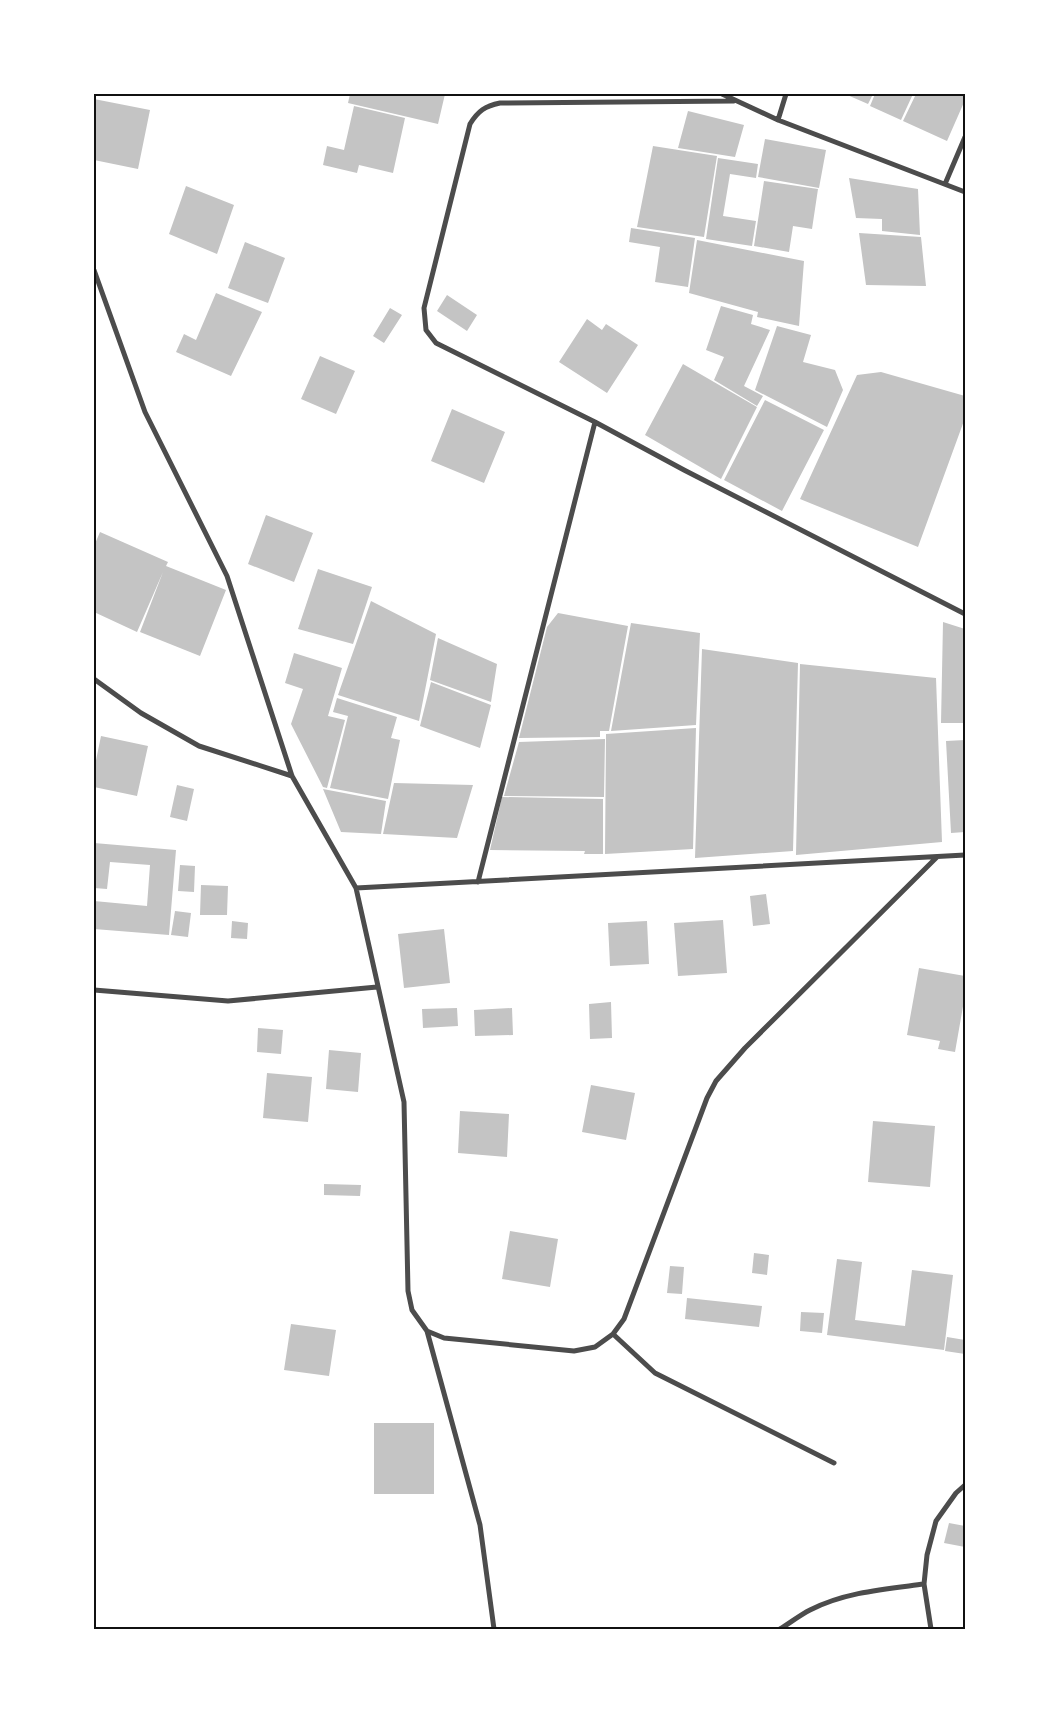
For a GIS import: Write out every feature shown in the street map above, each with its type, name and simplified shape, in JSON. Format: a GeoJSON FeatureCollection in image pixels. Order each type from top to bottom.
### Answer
{"type":"FeatureCollection","features":[{"type":"Feature","properties":{"kind":"street"},"geometry":{"type":"LineString","coordinates":[[722,94],[778,120],[965,192]]}},
{"type":"Feature","properties":{"kind":"street"},"geometry":{"type":"LineString","coordinates":[[778,120],[786,94]]}},
{"type":"Feature","properties":{"kind":"street"},"geometry":{"type":"LineString","coordinates":[[734,101],[500,103],[489,105],[477,112],[470,124],[424,308],[426,330],[436,343],[595,422],[684,470],[965,614]]}},
{"type":"Feature","properties":{"kind":"street"},"geometry":{"type":"LineString","coordinates":[[945,184],[965,137]]}},
{"type":"Feature","properties":{"kind":"street"},"geometry":{"type":"LineString","coordinates":[[94,270],[144,412],[227,576],[292,776],[356,888],[404,1102],[408,1291],[412,1310],[427,1331],[480,1525],[494,1629]]}},
{"type":"Feature","properties":{"kind":"street"},"geometry":{"type":"LineString","coordinates":[[478,882],[595,422]]}},
{"type":"Feature","properties":{"kind":"street"},"geometry":{"type":"LineString","coordinates":[[94,679],[141,713],[199,746],[292,776]]}},
{"type":"Feature","properties":{"kind":"street"},"geometry":{"type":"LineString","coordinates":[[356,888],[965,855]]}},
{"type":"Feature","properties":{"kind":"street"},"geometry":{"type":"LineString","coordinates":[[427,1331],[444,1338],[574,1351],[595,1347],[613,1334],[624,1319],[707,1098],[716,1081],[745,1048],[938,857]]}},
{"type":"Feature","properties":{"kind":"street"},"geometry":{"type":"LineString","coordinates":[[94,990],[228,1001],[377,987]]}},
{"type":"Feature","properties":{"kind":"street"},"geometry":{"type":"LineString","coordinates":[[613,1334],[655,1373],[834,1463]]}},
{"type":"Feature","properties":{"kind":"street"},"geometry":{"type":"LineString","coordinates":[[931,1629],[924,1584],[927,1554],[936,1521],[956,1493],[965,1485]]}},
{"type":"Feature","properties":{"kind":"street"},"geometry":{"type":"LineString","coordinates":[[780,1629],[811,1610],[840,1599],[866,1591],[924,1584]]}},
{"type":"Feature","properties":{"kind":"building"},"geometry":{"type":"Polygon","coordinates":[[[350,94],[445,94],[438,124],[348,103],[350,94]]]}},
{"type":"Feature","properties":{"kind":"building"},"geometry":{"type":"Polygon","coordinates":[[[845,94],[873,94],[868,104],[845,94]]]}},
{"type":"Feature","properties":{"kind":"building"},"geometry":{"type":"Polygon","coordinates":[[[875,94],[913,94],[901,120],[870,106],[875,94]]]}},
{"type":"Feature","properties":{"kind":"building"},"geometry":{"type":"Polygon","coordinates":[[[916,94],[965,94],[965,100],[947,141],[903,121],[916,94]]]}},
{"type":"Feature","properties":{"kind":"building"},"geometry":{"type":"Polygon","coordinates":[[[94,99],[150,110],[138,169],[94,160],[94,99]]]}},
{"type":"Feature","properties":{"kind":"building"},"geometry":{"type":"Polygon","coordinates":[[[354,106],[405,118],[393,173],[359,165],[357,173],[323,165],[327,146],[344,150],[354,106]]]}},
{"type":"Feature","properties":{"kind":"building"},"geometry":{"type":"Polygon","coordinates":[[[688,111],[744,125],[735,157],[678,148],[688,111]]]}},
{"type":"Feature","properties":{"kind":"building"},"geometry":{"type":"Polygon","coordinates":[[[765,139],[826,150],[819,188],[758,177],[765,139]]]}},
{"type":"Feature","properties":{"kind":"building"},"geometry":{"type":"Polygon","coordinates":[[[653,146],[717,156],[704,237],[637,227],[653,146]]]}},
{"type":"Feature","properties":{"kind":"building"},"geometry":{"type":"Polygon","coordinates":[[[718,158],[758,164],[756,178],[730,174],[723,216],[756,221],[752,246],[706,239],[718,158]]]}},
{"type":"Feature","properties":{"kind":"building"},"geometry":{"type":"Polygon","coordinates":[[[849,178],[918,189],[920,235],[882,231],[882,219],[856,218],[849,178]]]}},
{"type":"Feature","properties":{"kind":"building"},"geometry":{"type":"Polygon","coordinates":[[[764,181],[818,189],[812,229],[793,226],[789,252],[754,246],[764,181]]]}},
{"type":"Feature","properties":{"kind":"building"},"geometry":{"type":"Polygon","coordinates":[[[186,186],[234,205],[217,254],[169,234],[186,186]]]}},
{"type":"Feature","properties":{"kind":"building"},"geometry":{"type":"Polygon","coordinates":[[[631,228],[695,238],[688,287],[655,282],[660,247],[629,242],[631,228]]]}},
{"type":"Feature","properties":{"kind":"building"},"geometry":{"type":"Polygon","coordinates":[[[859,233],[921,237],[926,286],[866,285],[859,233]]]}},
{"type":"Feature","properties":{"kind":"building"},"geometry":{"type":"Polygon","coordinates":[[[697,240],[804,261],[799,326],[757,317],[758,312],[689,293],[697,240]]]}},
{"type":"Feature","properties":{"kind":"building"},"geometry":{"type":"Polygon","coordinates":[[[245,242],[285,258],[268,303],[228,288],[245,242]]]}},
{"type":"Feature","properties":{"kind":"building"},"geometry":{"type":"Polygon","coordinates":[[[216,293],[262,312],[231,376],[176,352],[184,334],[196,340],[216,293]]]}},
{"type":"Feature","properties":{"kind":"building"},"geometry":{"type":"Polygon","coordinates":[[[447,295],[477,315],[467,331],[437,311],[447,295]]]}},
{"type":"Feature","properties":{"kind":"building"},"geometry":{"type":"Polygon","coordinates":[[[721,306],[753,315],[751,324],[770,330],[744,386],[763,396],[757,406],[714,380],[724,357],[706,350],[721,306]]]}},
{"type":"Feature","properties":{"kind":"building"},"geometry":{"type":"Polygon","coordinates":[[[390,308],[402,315],[384,343],[373,336],[390,308]]]}},
{"type":"Feature","properties":{"kind":"building"},"geometry":{"type":"Polygon","coordinates":[[[587,319],[602,330],[606,324],[638,345],[607,393],[559,362],[587,319]]]}},
{"type":"Feature","properties":{"kind":"building"},"geometry":{"type":"Polygon","coordinates":[[[777,326],[811,335],[803,362],[835,370],[843,390],[827,427],[755,390],[777,326]]]}},
{"type":"Feature","properties":{"kind":"building"},"geometry":{"type":"Polygon","coordinates":[[[320,356],[355,371],[336,414],[301,399],[320,356]]]}},
{"type":"Feature","properties":{"kind":"building"},"geometry":{"type":"Polygon","coordinates":[[[683,364],[757,407],[721,479],[645,435],[683,364]]]}},
{"type":"Feature","properties":{"kind":"building"},"geometry":{"type":"Polygon","coordinates":[[[881,372],[965,396],[965,418],[918,547],[800,499],[857,375],[881,372]]]}},
{"type":"Feature","properties":{"kind":"building"},"geometry":{"type":"Polygon","coordinates":[[[765,400],[824,430],[782,511],[724,480],[765,400]]]}},
{"type":"Feature","properties":{"kind":"building"},"geometry":{"type":"Polygon","coordinates":[[[452,409],[505,432],[484,483],[431,461],[452,409]]]}},
{"type":"Feature","properties":{"kind":"building"},"geometry":{"type":"Polygon","coordinates":[[[266,515],[313,533],[294,582],[248,564],[266,515]]]}},
{"type":"Feature","properties":{"kind":"building"},"geometry":{"type":"Polygon","coordinates":[[[100,532],[168,562],[166,566],[226,590],[200,656],[140,632],[163,572],[137,632],[94,612],[94,546],[100,532]]]}},
{"type":"Feature","properties":{"kind":"building"},"geometry":{"type":"Polygon","coordinates":[[[318,569],[372,587],[353,644],[298,629],[318,569]]]}},
{"type":"Feature","properties":{"kind":"building"},"geometry":{"type":"Polygon","coordinates":[[[371,601],[436,634],[419,721],[338,695],[371,601]]]}},
{"type":"Feature","properties":{"kind":"building"},"geometry":{"type":"Polygon","coordinates":[[[558,613],[628,626],[609,731],[600,731],[600,737],[519,738],[547,627],[558,613]]]}},
{"type":"Feature","properties":{"kind":"building"},"geometry":{"type":"Polygon","coordinates":[[[943,622],[965,629],[965,723],[941,723],[943,622]]]}},
{"type":"Feature","properties":{"kind":"building"},"geometry":{"type":"Polygon","coordinates":[[[631,623],[700,633],[696,725],[611,731],[631,623]]]}},
{"type":"Feature","properties":{"kind":"building"},"geometry":{"type":"Polygon","coordinates":[[[438,638],[497,664],[491,702],[430,680],[438,638]]]}},
{"type":"Feature","properties":{"kind":"building"},"geometry":{"type":"Polygon","coordinates":[[[702,649],[798,663],[793,851],[695,858],[702,649]]]}},
{"type":"Feature","properties":{"kind":"building"},"geometry":{"type":"Polygon","coordinates":[[[294,653],[342,668],[328,716],[345,720],[327,788],[323,787],[291,724],[303,689],[285,683],[294,653]]]}},
{"type":"Feature","properties":{"kind":"building"},"geometry":{"type":"Polygon","coordinates":[[[800,664],[936,678],[942,842],[796,855],[800,664]]]}},
{"type":"Feature","properties":{"kind":"building"},"geometry":{"type":"Polygon","coordinates":[[[431,682],[491,705],[480,748],[420,726],[431,682]]]}},
{"type":"Feature","properties":{"kind":"building"},"geometry":{"type":"Polygon","coordinates":[[[337,698],[397,717],[391,738],[400,740],[388,799],[330,788],[348,716],[333,712],[337,698]]]}},
{"type":"Feature","properties":{"kind":"building"},"geometry":{"type":"Polygon","coordinates":[[[696,728],[693,849],[605,854],[606,734],[696,728]]]}},
{"type":"Feature","properties":{"kind":"building"},"geometry":{"type":"Polygon","coordinates":[[[101,736],[148,746],[137,796],[94,787],[94,770],[101,736]]]}},
{"type":"Feature","properties":{"kind":"building"},"geometry":{"type":"Polygon","coordinates":[[[605,739],[604,797],[504,796],[519,742],[605,739]]]}},
{"type":"Feature","properties":{"kind":"building"},"geometry":{"type":"Polygon","coordinates":[[[965,740],[965,832],[951,833],[946,741],[965,740]]]}},
{"type":"Feature","properties":{"kind":"building"},"geometry":{"type":"Polygon","coordinates":[[[394,783],[473,785],[457,838],[383,834],[394,783]]]}},
{"type":"Feature","properties":{"kind":"building"},"geometry":{"type":"Polygon","coordinates":[[[177,785],[194,789],[187,821],[170,817],[177,785]]]}},
{"type":"Feature","properties":{"kind":"building"},"geometry":{"type":"Polygon","coordinates":[[[323,789],[386,801],[381,834],[341,832],[323,789]]]}},
{"type":"Feature","properties":{"kind":"building"},"geometry":{"type":"Polygon","coordinates":[[[502,797],[603,799],[603,854],[584,854],[585,851],[490,850],[502,797]]]}},
{"type":"Feature","properties":{"kind":"building"},"geometry":{"type":"Polygon","coordinates":[[[94,843],[176,850],[169,935],[94,929],[94,901],[147,906],[150,865],[110,862],[107,889],[94,888],[94,843]]]}},
{"type":"Feature","properties":{"kind":"building"},"geometry":{"type":"Polygon","coordinates":[[[180,865],[195,866],[194,892],[178,891],[180,865]]]}},
{"type":"Feature","properties":{"kind":"building"},"geometry":{"type":"Polygon","coordinates":[[[201,885],[228,886],[227,915],[200,915],[201,885]]]}},
{"type":"Feature","properties":{"kind":"building"},"geometry":{"type":"Polygon","coordinates":[[[766,894],[770,924],[753,926],[750,896],[766,894]]]}},
{"type":"Feature","properties":{"kind":"building"},"geometry":{"type":"Polygon","coordinates":[[[175,911],[191,913],[188,937],[171,935],[175,911]]]}},
{"type":"Feature","properties":{"kind":"building"},"geometry":{"type":"Polygon","coordinates":[[[723,920],[727,973],[678,976],[674,923],[723,920]]]}},
{"type":"Feature","properties":{"kind":"building"},"geometry":{"type":"Polygon","coordinates":[[[232,921],[248,923],[247,939],[231,938],[232,921]]]}},
{"type":"Feature","properties":{"kind":"building"},"geometry":{"type":"Polygon","coordinates":[[[647,921],[649,964],[610,966],[608,923],[647,921]]]}},
{"type":"Feature","properties":{"kind":"building"},"geometry":{"type":"Polygon","coordinates":[[[444,929],[450,983],[404,988],[398,934],[444,929]]]}},
{"type":"Feature","properties":{"kind":"building"},"geometry":{"type":"Polygon","coordinates":[[[919,968],[965,976],[965,995],[955,1052],[938,1049],[940,1041],[907,1035],[919,968]]]}},
{"type":"Feature","properties":{"kind":"building"},"geometry":{"type":"Polygon","coordinates":[[[611,1002],[612,1038],[590,1039],[589,1004],[611,1002]]]}},
{"type":"Feature","properties":{"kind":"building"},"geometry":{"type":"Polygon","coordinates":[[[457,1008],[458,1026],[423,1028],[422,1009],[457,1008]]]}},
{"type":"Feature","properties":{"kind":"building"},"geometry":{"type":"Polygon","coordinates":[[[512,1008],[513,1035],[475,1036],[474,1010],[512,1008]]]}},
{"type":"Feature","properties":{"kind":"building"},"geometry":{"type":"Polygon","coordinates":[[[258,1028],[283,1030],[281,1054],[257,1052],[258,1028]]]}},
{"type":"Feature","properties":{"kind":"building"},"geometry":{"type":"Polygon","coordinates":[[[329,1050],[361,1053],[358,1092],[326,1089],[329,1050]]]}},
{"type":"Feature","properties":{"kind":"building"},"geometry":{"type":"Polygon","coordinates":[[[267,1073],[312,1077],[308,1122],[263,1118],[267,1073]]]}},
{"type":"Feature","properties":{"kind":"building"},"geometry":{"type":"Polygon","coordinates":[[[591,1085],[635,1093],[626,1140],[582,1132],[591,1085]]]}},
{"type":"Feature","properties":{"kind":"building"},"geometry":{"type":"Polygon","coordinates":[[[460,1111],[509,1114],[507,1157],[458,1153],[460,1111]]]}},
{"type":"Feature","properties":{"kind":"building"},"geometry":{"type":"Polygon","coordinates":[[[873,1121],[935,1126],[930,1187],[868,1182],[873,1121]]]}},
{"type":"Feature","properties":{"kind":"building"},"geometry":{"type":"Polygon","coordinates":[[[324,1184],[361,1185],[360,1196],[324,1195],[324,1184]]]}},
{"type":"Feature","properties":{"kind":"building"},"geometry":{"type":"Polygon","coordinates":[[[510,1231],[558,1239],[550,1287],[502,1279],[510,1231]]]}},
{"type":"Feature","properties":{"kind":"building"},"geometry":{"type":"Polygon","coordinates":[[[754,1253],[769,1255],[767,1275],[752,1273],[754,1253]]]}},
{"type":"Feature","properties":{"kind":"building"},"geometry":{"type":"Polygon","coordinates":[[[837,1259],[862,1262],[855,1320],[905,1326],[912,1270],[953,1275],[944,1350],[827,1335],[837,1259]]]}},
{"type":"Feature","properties":{"kind":"building"},"geometry":{"type":"Polygon","coordinates":[[[670,1266],[684,1267],[682,1294],[667,1293],[670,1266]]]}},
{"type":"Feature","properties":{"kind":"building"},"geometry":{"type":"Polygon","coordinates":[[[687,1298],[762,1306],[759,1327],[685,1319],[687,1298]]]}},
{"type":"Feature","properties":{"kind":"building"},"geometry":{"type":"Polygon","coordinates":[[[801,1312],[824,1313],[822,1333],[800,1331],[801,1312]]]}},
{"type":"Feature","properties":{"kind":"building"},"geometry":{"type":"Polygon","coordinates":[[[291,1324],[336,1330],[329,1376],[284,1370],[291,1324]]]}},
{"type":"Feature","properties":{"kind":"building"},"geometry":{"type":"Polygon","coordinates":[[[947,1337],[965,1340],[965,1354],[945,1351],[947,1337]]]}},
{"type":"Feature","properties":{"kind":"building"},"geometry":{"type":"Polygon","coordinates":[[[374,1423],[434,1423],[434,1494],[374,1494],[374,1423]]]}},
{"type":"Feature","properties":{"kind":"building"},"geometry":{"type":"Polygon","coordinates":[[[949,1523],[965,1526],[965,1547],[944,1543],[949,1523]]]}}]}
